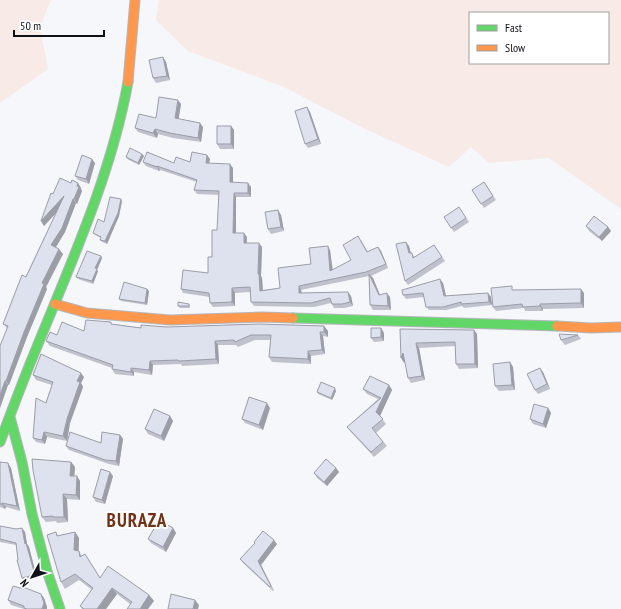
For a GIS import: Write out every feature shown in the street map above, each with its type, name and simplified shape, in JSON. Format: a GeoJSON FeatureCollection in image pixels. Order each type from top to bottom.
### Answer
{"type":"FeatureCollection","features":[{"type":"Feature","properties":{"kind":"street"},"geometry":{"type":"LineString","coordinates":[[0,442],[76,253],[99,188],[122,115],[128,81],[135,0]]}},
{"type":"Feature","properties":{"kind":"street"},"geometry":{"type":"LineString","coordinates":[[55,304],[87,313],[170,320],[262,316],[399,322],[457,322],[621,328]]}},
{"type":"Feature","properties":{"kind":"street"},"geometry":{"type":"LineString","coordinates":[[10,416],[22,462],[32,514],[47,571],[60,609]]}},
{"type":"Feature","properties":{"kind":"shaded area"},"geometry":{"type":"Polygon","coordinates":[[[0,0],[51,0],[40,27],[48,69],[0,103],[0,0]]]}},
{"type":"Feature","properties":{"kind":"shaded area"},"geometry":{"type":"Polygon","coordinates":[[[159,0],[621,0],[621,209],[549,158],[489,163],[471,147],[449,167],[363,128],[284,87],[188,51],[156,20],[159,0]]]}},
{"type":"Feature","properties":{"kind":"building"},"geometry":{"type":"Polygon","coordinates":[[[163,57],[167,76],[153,78],[149,60],[163,57]]]}},
{"type":"Feature","properties":{"kind":"building"},"geometry":{"type":"Polygon","coordinates":[[[159,97],[178,100],[175,118],[200,123],[198,138],[155,129],[153,133],[135,128],[139,114],[156,118],[159,97]]]}},
{"type":"Feature","properties":{"kind":"building"},"geometry":{"type":"Polygon","coordinates":[[[307,107],[318,139],[305,144],[295,111],[307,107]]]}},
{"type":"Feature","properties":{"kind":"building"},"geometry":{"type":"Polygon","coordinates":[[[217,126],[231,126],[231,144],[217,144],[217,126]]]}},
{"type":"Feature","properties":{"kind":"building"},"geometry":{"type":"Polygon","coordinates":[[[130,148],[142,154],[138,163],[126,157],[130,148]]]}},
{"type":"Feature","properties":{"kind":"building"},"geometry":{"type":"Polygon","coordinates":[[[147,152],[174,163],[176,157],[190,162],[192,152],[207,155],[206,163],[230,164],[230,182],[248,183],[248,193],[234,193],[233,233],[244,233],[244,243],[259,243],[258,274],[260,291],[280,288],[278,268],[311,264],[309,248],[328,246],[330,271],[351,260],[343,245],[358,236],[367,252],[378,247],[386,264],[366,272],[299,286],[299,293],[348,292],[350,302],[342,304],[332,304],[330,298],[311,303],[251,302],[250,287],[232,288],[232,302],[210,303],[209,293],[181,289],[183,270],[208,273],[208,257],[212,257],[212,230],[217,230],[219,191],[194,190],[197,180],[143,162],[147,152]]]}},
{"type":"Feature","properties":{"kind":"building"},"geometry":{"type":"Polygon","coordinates":[[[82,155],[92,159],[86,179],[75,176],[82,155]]]}},
{"type":"Feature","properties":{"kind":"building"},"geometry":{"type":"Polygon","coordinates":[[[60,178],[71,183],[72,180],[78,183],[77,186],[79,187],[62,228],[51,245],[59,249],[42,283],[44,284],[0,395],[0,346],[8,326],[3,324],[22,275],[26,277],[64,196],[41,221],[51,193],[53,194],[60,178]]]}},
{"type":"Feature","properties":{"kind":"building"},"geometry":{"type":"Polygon","coordinates":[[[484,182],[493,196],[481,204],[472,190],[484,182]]]}},
{"type":"Feature","properties":{"kind":"building"},"geometry":{"type":"Polygon","coordinates":[[[110,197],[121,199],[118,213],[105,241],[100,240],[101,237],[93,233],[98,219],[104,222],[110,197]]]}},
{"type":"Feature","properties":{"kind":"building"},"geometry":{"type":"Polygon","coordinates":[[[459,207],[466,218],[451,228],[444,217],[459,207]]]}},
{"type":"Feature","properties":{"kind":"building"},"geometry":{"type":"Polygon","coordinates":[[[278,210],[281,227],[268,229],[265,212],[278,210]]]}},
{"type":"Feature","properties":{"kind":"building"},"geometry":{"type":"Polygon","coordinates":[[[594,216],[608,227],[599,237],[586,226],[594,216]]]}},
{"type":"Feature","properties":{"kind":"building"},"geometry":{"type":"Polygon","coordinates":[[[406,242],[409,253],[412,253],[413,258],[434,245],[442,257],[405,281],[396,244],[406,242]]]}},
{"type":"Feature","properties":{"kind":"building"},"geometry":{"type":"Polygon","coordinates":[[[87,251],[101,256],[95,268],[97,269],[92,281],[76,277],[87,251]]]}},
{"type":"Feature","properties":{"kind":"building"},"geometry":{"type":"Polygon","coordinates":[[[369,274],[379,295],[387,293],[388,306],[370,305],[369,274]]]}},
{"type":"Feature","properties":{"kind":"building"},"geometry":{"type":"Polygon","coordinates":[[[440,279],[444,296],[488,293],[489,302],[461,304],[461,302],[443,307],[426,307],[423,293],[403,295],[402,290],[440,279]]]}},
{"type":"Feature","properties":{"kind":"building"},"geometry":{"type":"Polygon","coordinates":[[[124,282],[147,289],[145,303],[119,299],[124,282]]]}},
{"type":"Feature","properties":{"kind":"building"},"geometry":{"type":"Polygon","coordinates":[[[512,286],[512,290],[581,289],[581,303],[540,304],[540,306],[523,307],[522,304],[493,307],[491,288],[512,286]]]}},
{"type":"Feature","properties":{"kind":"building"},"geometry":{"type":"Polygon","coordinates":[[[178,302],[189,304],[189,306],[178,306],[178,302]]]}},
{"type":"Feature","properties":{"kind":"building"},"geometry":{"type":"Polygon","coordinates":[[[86,320],[111,322],[111,324],[141,328],[141,325],[167,327],[259,324],[324,326],[324,332],[320,332],[322,350],[308,351],[308,359],[269,357],[271,335],[251,335],[235,342],[234,340],[215,341],[216,359],[150,361],[149,370],[131,368],[131,372],[112,369],[113,365],[46,341],[50,332],[57,335],[62,322],[84,331],[86,320]]]}},
{"type":"Feature","properties":{"kind":"building"},"geometry":{"type":"Polygon","coordinates":[[[371,328],[381,328],[381,337],[371,338],[371,328]]]}},
{"type":"Feature","properties":{"kind":"building"},"geometry":{"type":"Polygon","coordinates":[[[400,329],[474,330],[475,364],[456,364],[455,342],[416,343],[422,376],[408,378],[403,353],[401,358],[400,329]]]}},
{"type":"Feature","properties":{"kind":"building"},"geometry":{"type":"Polygon","coordinates":[[[559,334],[578,335],[561,340],[559,334]]]}},
{"type":"Feature","properties":{"kind":"building"},"geometry":{"type":"Polygon","coordinates":[[[41,354],[81,373],[77,381],[80,382],[67,419],[63,436],[44,432],[42,440],[33,438],[36,398],[46,403],[53,382],[33,375],[41,354]]]}},
{"type":"Feature","properties":{"kind":"building"},"geometry":{"type":"Polygon","coordinates":[[[510,362],[512,385],[495,386],[493,364],[510,362]]]}},
{"type":"Feature","properties":{"kind":"building"},"geometry":{"type":"Polygon","coordinates":[[[540,368],[547,384],[535,390],[527,374],[540,368]]]}},
{"type":"Feature","properties":{"kind":"building"},"geometry":{"type":"Polygon","coordinates":[[[370,376],[389,385],[376,412],[383,419],[372,428],[383,442],[371,452],[347,427],[381,398],[363,389],[370,376]]]}},
{"type":"Feature","properties":{"kind":"building"},"geometry":{"type":"Polygon","coordinates":[[[321,382],[335,388],[331,398],[317,392],[321,382]]]}},
{"type":"Feature","properties":{"kind":"building"},"geometry":{"type":"Polygon","coordinates":[[[249,397],[267,403],[259,425],[242,419],[249,397]]]}},
{"type":"Feature","properties":{"kind":"building"},"geometry":{"type":"Polygon","coordinates":[[[534,404],[548,408],[543,424],[530,419],[534,404]]]}},
{"type":"Feature","properties":{"kind":"building"},"geometry":{"type":"Polygon","coordinates":[[[154,409],[170,416],[161,436],[145,429],[154,409]]]}},
{"type":"Feature","properties":{"kind":"building"},"geometry":{"type":"Polygon","coordinates":[[[70,432],[101,443],[102,432],[120,435],[116,461],[105,460],[66,446],[70,432]]]}},
{"type":"Feature","properties":{"kind":"building"},"geometry":{"type":"Polygon","coordinates":[[[32,459],[71,462],[70,476],[77,476],[76,495],[63,494],[64,517],[42,517],[32,459]]]}},
{"type":"Feature","properties":{"kind":"building"},"geometry":{"type":"Polygon","coordinates":[[[326,459],[336,468],[324,482],[314,473],[326,459]]]}},
{"type":"Feature","properties":{"kind":"building"},"geometry":{"type":"Polygon","coordinates":[[[0,462],[8,463],[17,506],[2,503],[0,504],[0,462]]]}},
{"type":"Feature","properties":{"kind":"building"},"geometry":{"type":"Polygon","coordinates":[[[101,469],[110,472],[102,500],[93,497],[101,469]]]}},
{"type":"Feature","properties":{"kind":"building"},"geometry":{"type":"Polygon","coordinates":[[[159,520],[173,528],[163,547],[148,539],[159,520]]]}},
{"type":"Feature","properties":{"kind":"building"},"geometry":{"type":"Polygon","coordinates":[[[0,526],[16,529],[22,528],[25,544],[26,543],[35,575],[22,578],[17,560],[16,543],[0,539],[0,526]]]}},
{"type":"Feature","properties":{"kind":"building"},"geometry":{"type":"Polygon","coordinates":[[[263,531],[274,540],[258,561],[271,586],[270,587],[240,559],[255,543],[254,542],[263,531]]]}},
{"type":"Feature","properties":{"kind":"building"},"geometry":{"type":"Polygon","coordinates":[[[56,532],[57,536],[75,532],[74,550],[79,551],[80,557],[85,554],[100,578],[108,566],[149,595],[140,609],[127,609],[132,602],[112,588],[97,609],[84,609],[80,606],[93,588],[75,574],[61,582],[47,535],[56,532]]]}},
{"type":"Feature","properties":{"kind":"building"},"geometry":{"type":"Polygon","coordinates":[[[13,586],[24,589],[23,587],[41,594],[44,603],[42,609],[27,609],[24,608],[24,606],[8,600],[13,586]]]}},
{"type":"Feature","properties":{"kind":"building"},"geometry":{"type":"Polygon","coordinates":[[[171,594],[195,600],[193,609],[168,609],[171,594]]]}},
{"type":"Feature","properties":{"kind":"traffic: fast"},"geometry":{"type":"LineString","coordinates":[[0,442],[88,220],[111,152],[121,117],[128,82]]}},
{"type":"Feature","properties":{"kind":"traffic: fast"},"geometry":{"type":"LineString","coordinates":[[293,318],[557,326]]}},
{"type":"Feature","properties":{"kind":"traffic: fast"},"geometry":{"type":"LineString","coordinates":[[10,417],[22,462],[32,514],[47,571],[60,609]]}},
{"type":"Feature","properties":{"kind":"traffic: slow"},"geometry":{"type":"LineString","coordinates":[[128,82],[135,0]]}},
{"type":"Feature","properties":{"kind":"traffic: slow"},"geometry":{"type":"LineString","coordinates":[[55,304],[87,313],[170,320],[262,317],[293,318]]}},
{"type":"Feature","properties":{"kind":"traffic: slow"},"geometry":{"type":"LineString","coordinates":[[557,326],[591,328],[621,327]]}},
{"type":"Feature","properties":{"kind":"district","name":"BURAZA"},"geometry":{"type":"Point","coordinates":[137,520]}}]}
